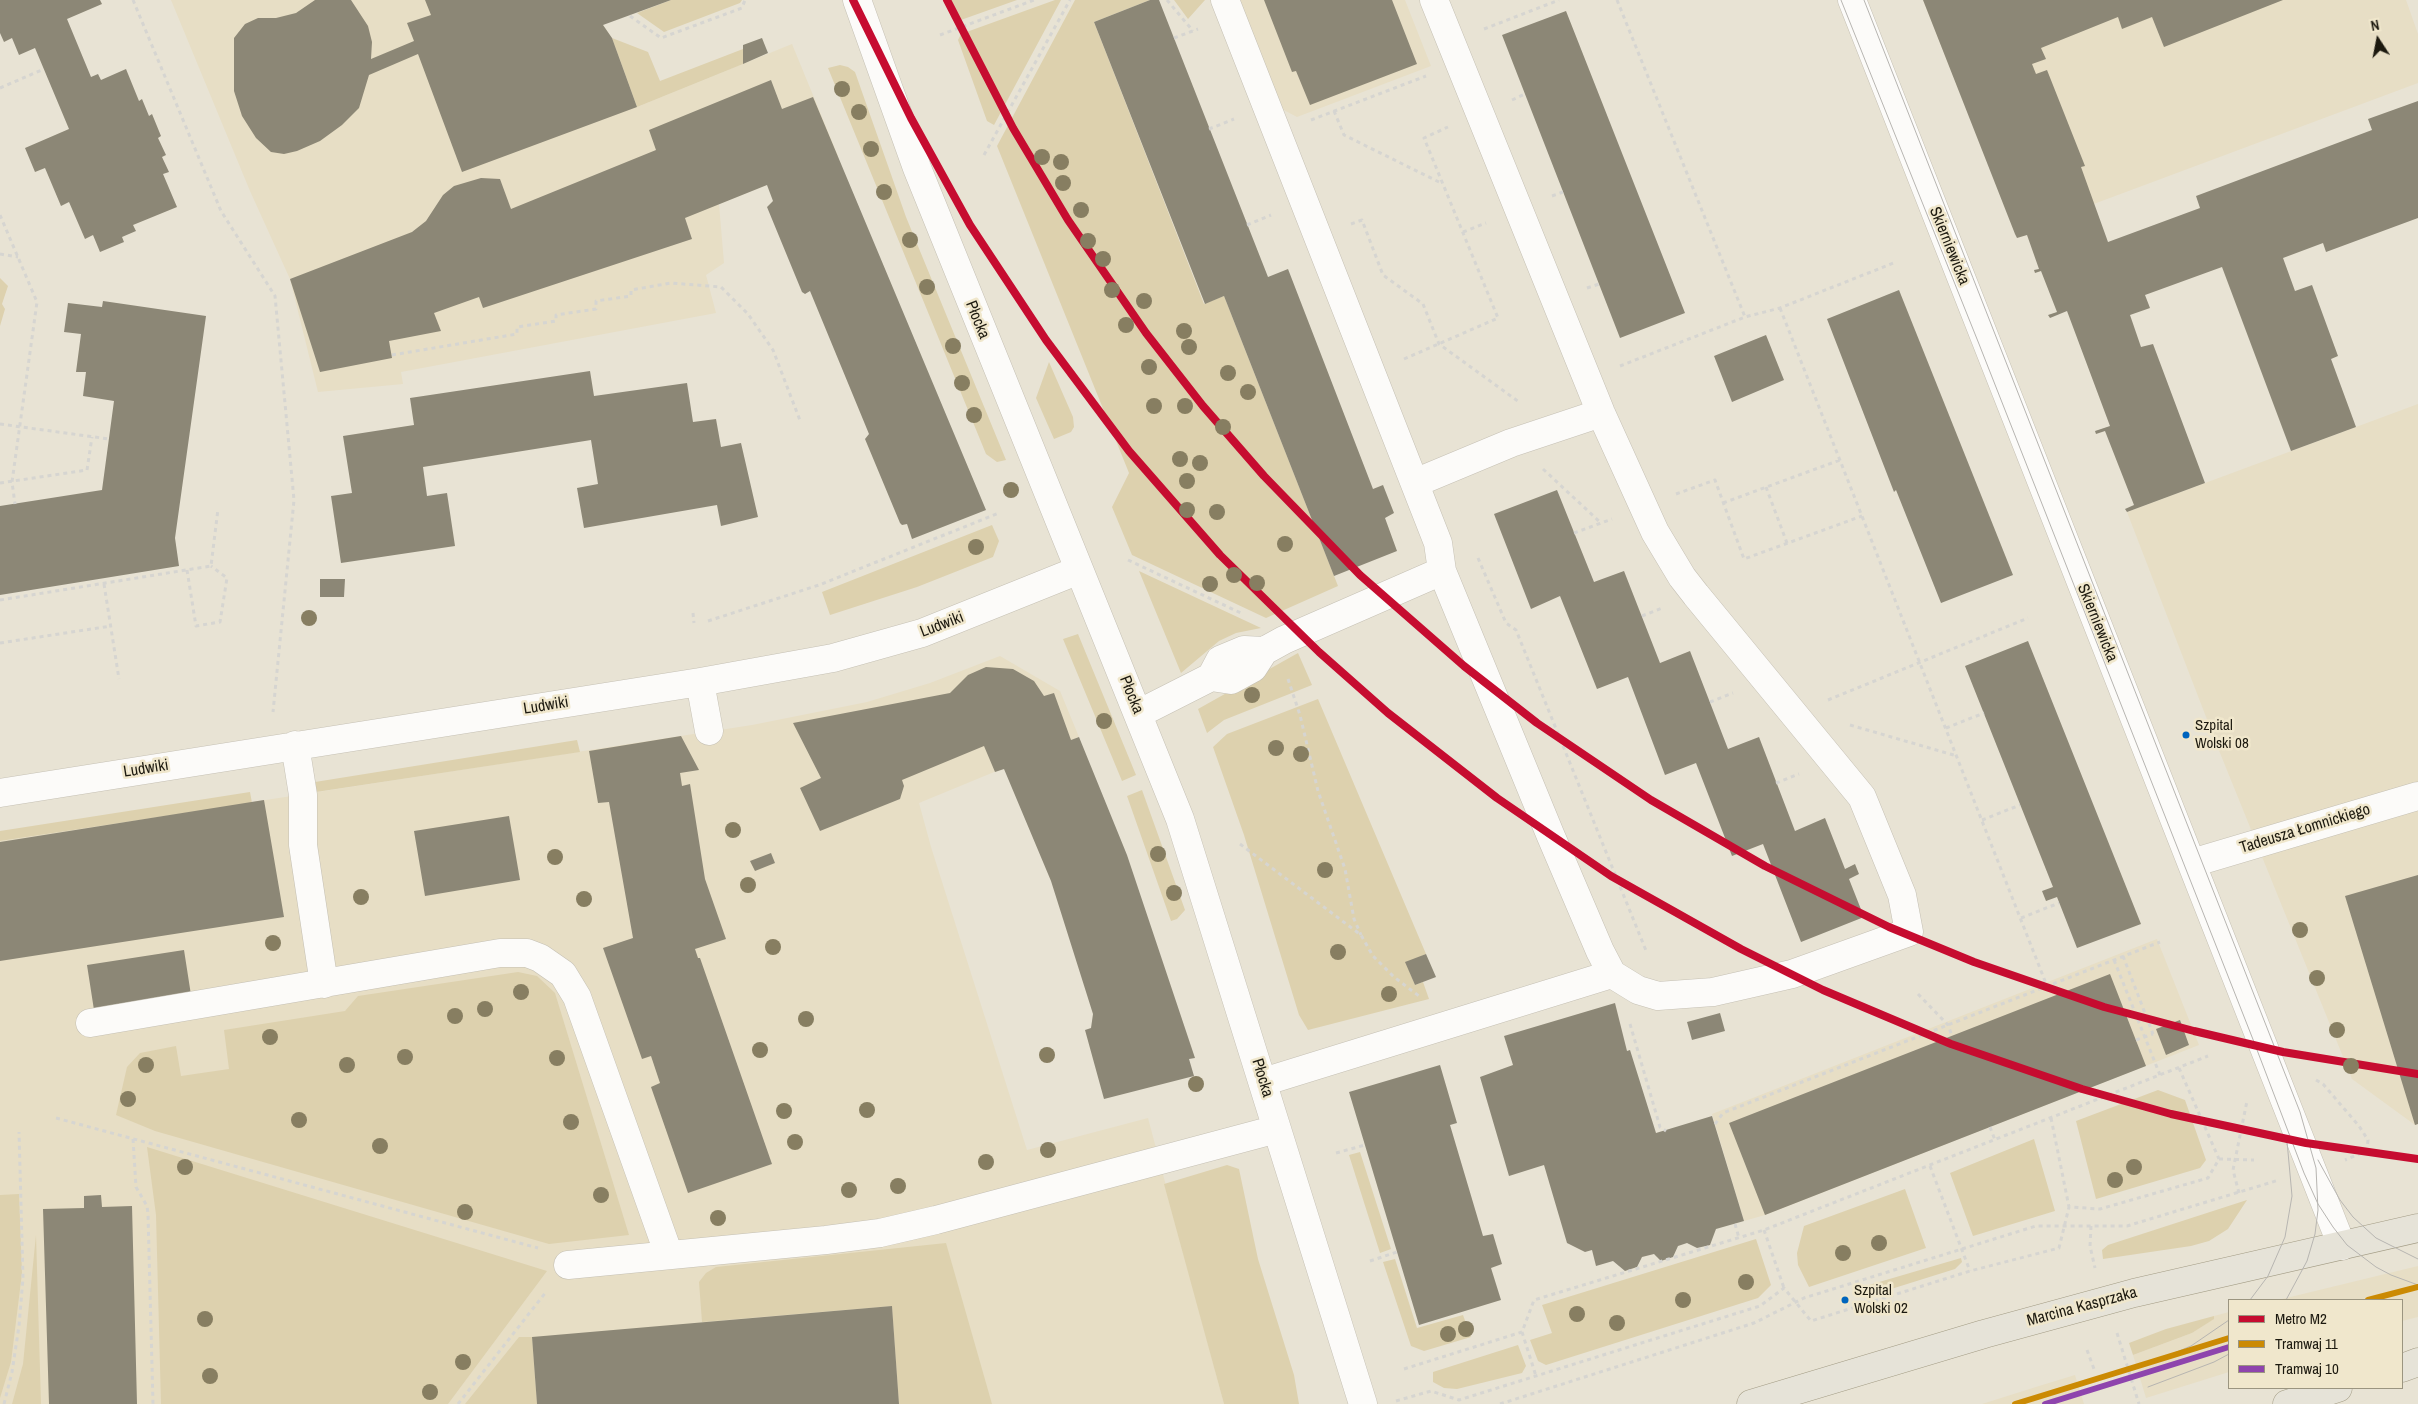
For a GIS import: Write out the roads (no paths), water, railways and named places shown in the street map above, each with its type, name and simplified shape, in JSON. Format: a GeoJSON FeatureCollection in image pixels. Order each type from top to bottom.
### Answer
{"type":"FeatureCollection","features":[{"type":"Feature","properties":{"kind":"main road","name":"Marcina Kasprzaka"},"geometry":{"type":"LineString","coordinates":[[1752,1404],[2075,1308],[2418,1228]]}},
{"type":"Feature","properties":{"kind":"main road"},"geometry":{"type":"LineString","coordinates":[[2403,1368],[2418,1362]]}},
{"type":"Feature","properties":{"kind":"main road"},"geometry":{"type":"LineString","coordinates":[[2288,1404],[2335,1389]]}},
{"type":"Feature","properties":{"kind":"street","name":"Płocka"},"geometry":{"type":"LineString","coordinates":[[857,0],[917,168],[1138,714],[1195,864],[1363,1404]]}},
{"type":"Feature","properties":{"kind":"street"},"geometry":{"type":"LineString","coordinates":[[1225,0],[1438,543],[1442,571],[1558,852],[1600,951],[1612,974],[1638,990],[1658,996],[1713,992],[1792,974],[1909,932],[1902,895],[1862,797],[1682,577],[1655,532],[1601,413],[1434,0]]}},
{"type":"Feature","properties":{"kind":"street","name":"Skierniewicka"},"geometry":{"type":"LineString","coordinates":[[1852,0],[2342,1246]]}},
{"type":"Feature","properties":{"kind":"street"},"geometry":{"type":"LineString","coordinates":[[1414,483],[1511,443],[1554,427],[1601,413]]}},
{"type":"Feature","properties":{"kind":"street","name":"Ludwiki"},"geometry":{"type":"LineString","coordinates":[[0,793],[700,682],[833,658],[922,633],[1079,570]]}},
{"type":"Feature","properties":{"kind":"street"},"geometry":{"type":"LineString","coordinates":[[1138,714],[1211,676],[1231,680],[1253,668],[1266,650],[1284,640],[1442,571]]}},
{"type":"Feature","properties":{"kind":"street"},"geometry":{"type":"LineString","coordinates":[[700,682],[709,732]]}},
{"type":"Feature","properties":{"kind":"street"},"geometry":{"type":"LineString","coordinates":[[295,745],[303,795],[303,845],[324,984]]}},
{"type":"Feature","properties":{"kind":"street","name":"Tadeusza Łomnickiego"},"geometry":{"type":"LineString","coordinates":[[2192,863],[2418,796]]}},
{"type":"Feature","properties":{"kind":"street"},"geometry":{"type":"LineString","coordinates":[[90,1023],[513,952],[527,954],[552,964],[563,974],[577,997],[669,1255]]}},
{"type":"Feature","properties":{"kind":"street"},"geometry":{"type":"LineString","coordinates":[[1263,1082],[1612,974]]}},
{"type":"Feature","properties":{"kind":"street"},"geometry":{"type":"LineString","coordinates":[[568,1265],[835,1239],[909,1227],[1277,1129]]}},
{"type":"Feature","properties":{"kind":"tram line"},"geometry":{"type":"LineString","coordinates":[[1841,0],[1979,344],[2304,1173],[2318,1204],[2347,1245],[2376,1267],[2418,1285]]}},
{"type":"Feature","properties":{"kind":"tram line"},"geometry":{"type":"LineString","coordinates":[[1864,0],[2300,1112],[2316,1168],[2318,1210],[2315,1234],[2307,1261],[2287,1299]]}},
{"type":"Feature","properties":{"kind":"tram line"},"geometry":{"type":"LineString","coordinates":[[2251,1299],[2268,1276],[2285,1237],[2292,1196],[2287,1141]]}},
{"type":"Feature","properties":{"kind":"tram line"},"geometry":{"type":"LineString","coordinates":[[2318,1160],[2340,1200],[2353,1217],[2376,1238],[2418,1259]]}},
{"type":"Feature","properties":{"kind":"tram line","name":"11"},"geometry":{"type":"LineString","coordinates":[[2372,1299],[2418,1287]]}},
{"type":"Feature","properties":{"kind":"tram line"},"geometry":{"type":"LineString","coordinates":[[2162,1358],[2191,1346],[2228,1321]]}},
{"type":"Feature","properties":{"kind":"tram line","name":"11"},"geometry":{"type":"LineString","coordinates":[[2015,1404],[2228,1338]]}},
{"type":"Feature","properties":{"kind":"tram line","name":"10"},"geometry":{"type":"LineString","coordinates":[[2045,1404],[2228,1347]]}},
{"type":"Feature","properties":{"kind":"tram line"},"geometry":{"type":"LineString","coordinates":[[2148,1387],[2214,1362],[2228,1355]]}},
{"type":"Feature","properties":{"kind":"metro line","name":"M2"},"geometry":{"type":"LineString","coordinates":[[853,0],[911,118],[970,225],[1046,340],[1129,451],[1220,555],[1319,652],[1388,713],[1497,798],[1611,876],[1741,949],[1823,990],[1951,1044],[2082,1089],[2171,1114],[2306,1143],[2418,1159]]}},
{"type":"Feature","properties":{"kind":"metro line","name":"M2"},"geometry":{"type":"LineString","coordinates":[[947,0],[1013,128],[1068,220],[1146,333],[1203,406],[1264,476],[1360,575],[1464,666],[1537,723],[1651,800],[1765,866],[1889,927],[1974,962],[2104,1007],[2194,1031],[2283,1052],[2418,1074]]}},
{"type":"Feature","properties":{"kind":"place","name":"Szpital Wolski 08"},"geometry":{"type":"Point","coordinates":[2186,735]}},
{"type":"Feature","properties":{"kind":"place","name":"Szpital Wolski 02"},"geometry":{"type":"Point","coordinates":[1845,1300]}}]}
